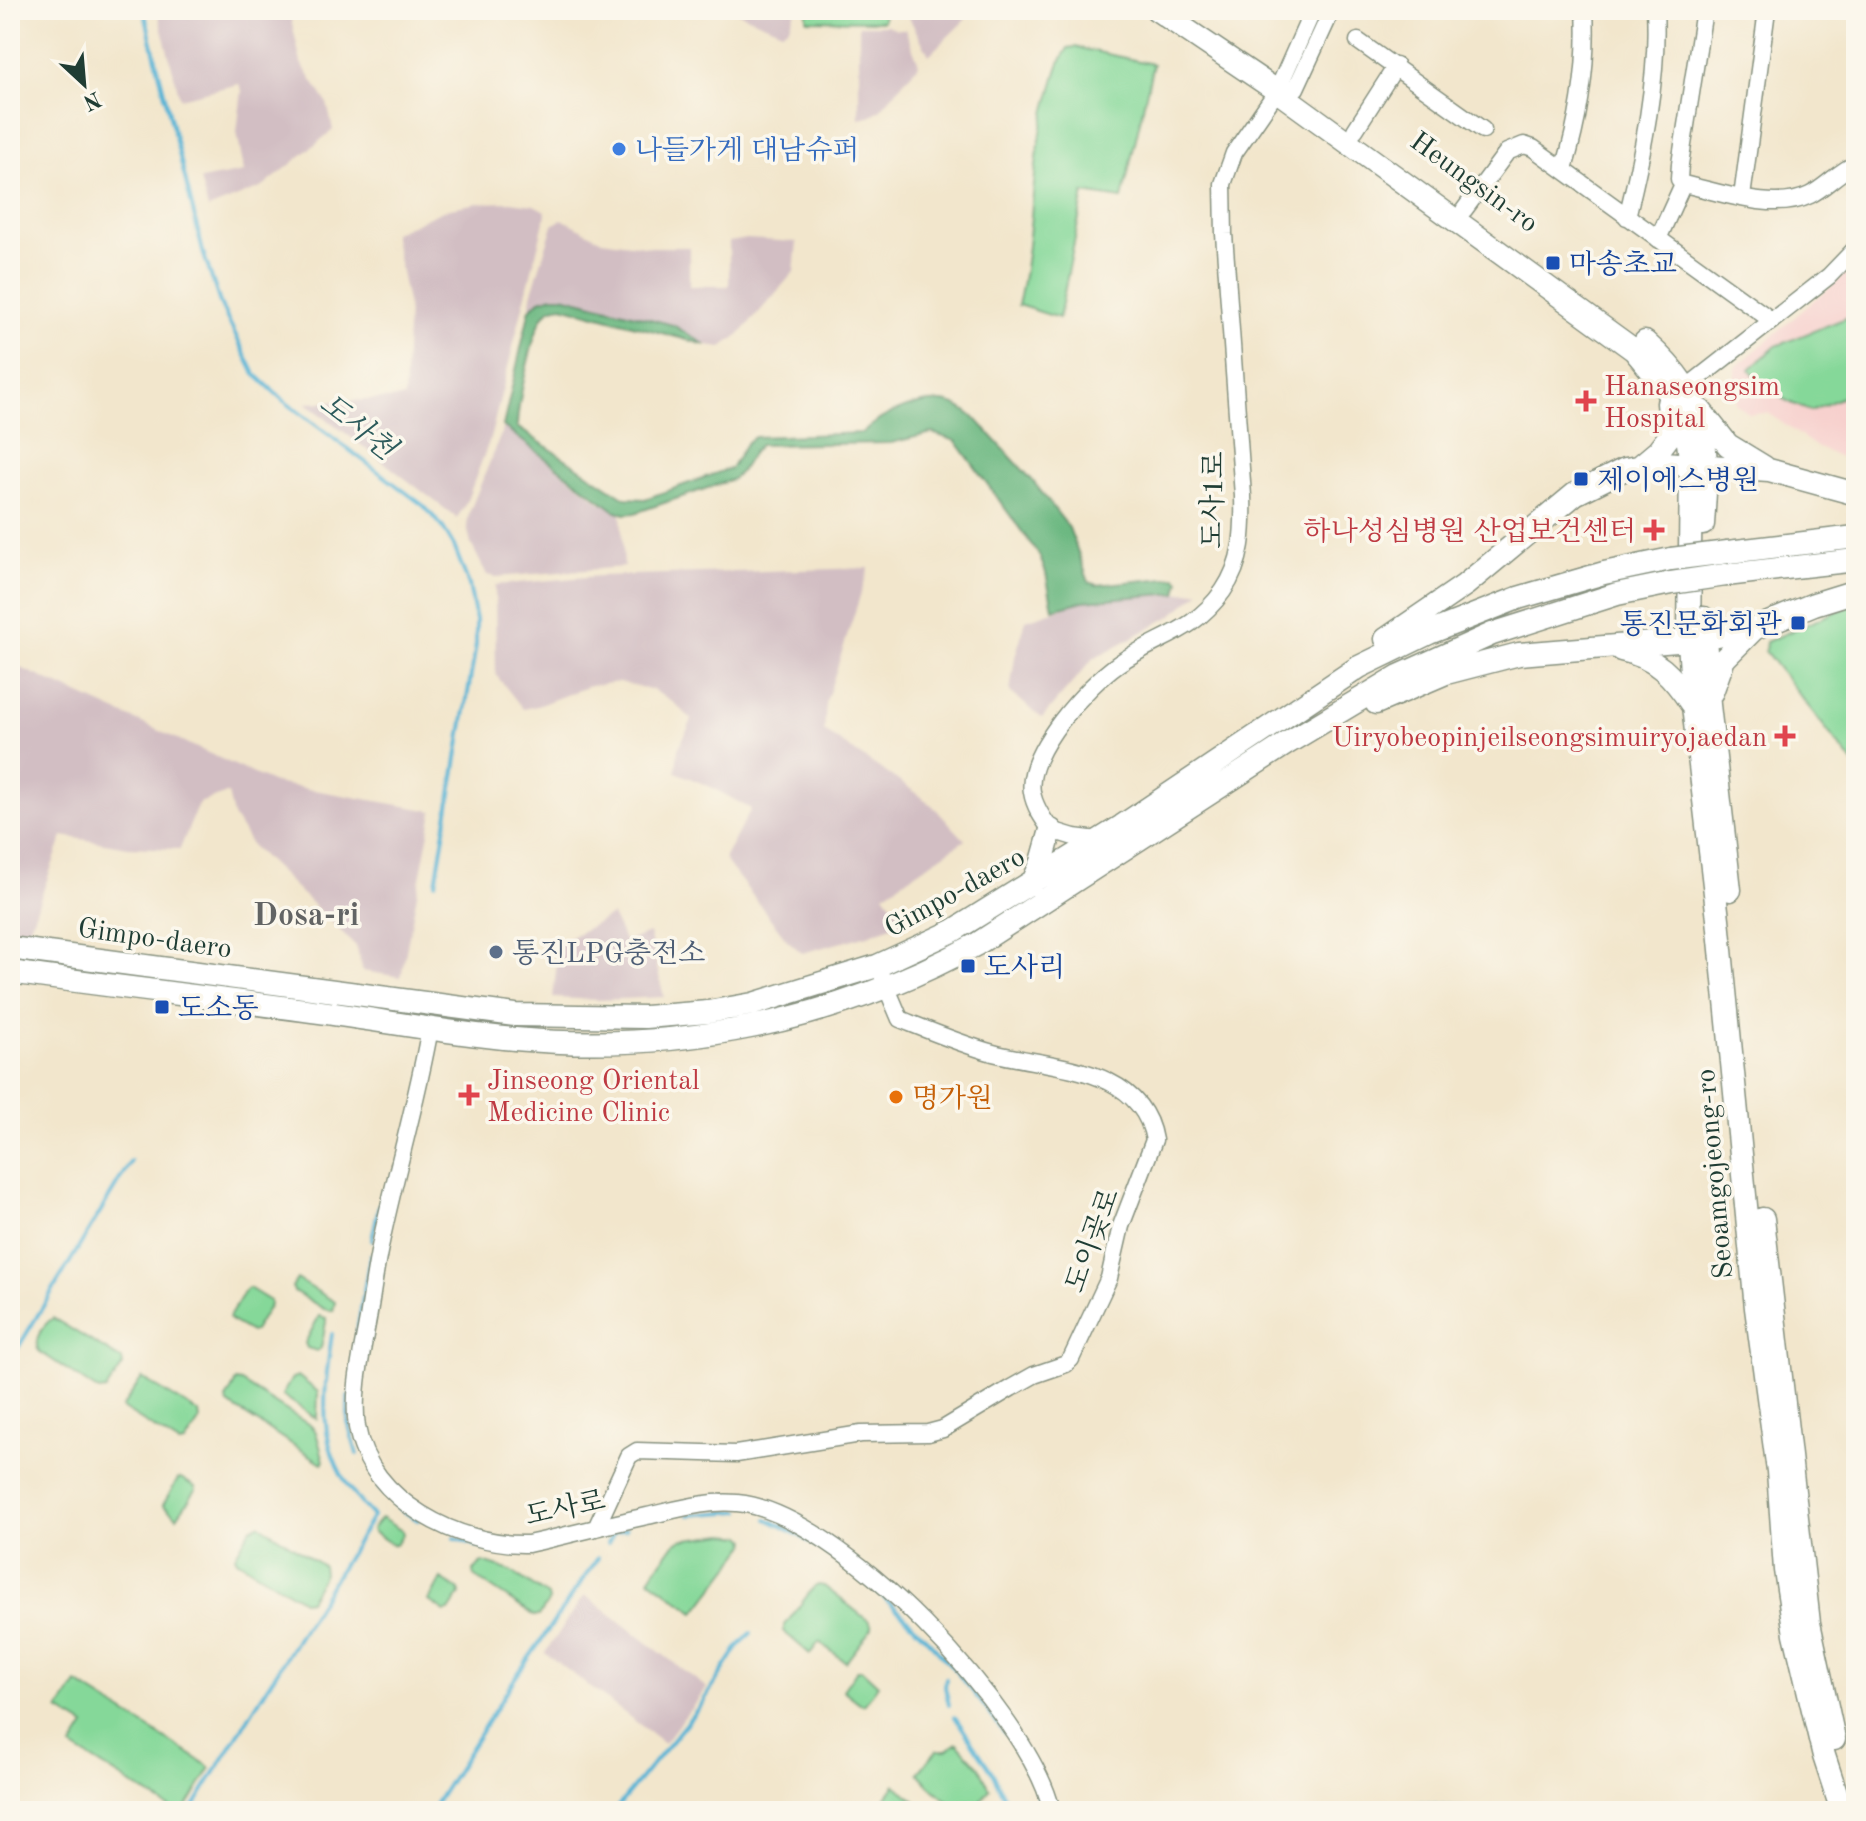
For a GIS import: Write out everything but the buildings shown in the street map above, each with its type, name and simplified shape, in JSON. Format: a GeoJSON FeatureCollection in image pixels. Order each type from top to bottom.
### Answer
{"type":"FeatureCollection","features":[{"type":"Feature","properties":{"kind":"main road","name":"Heungsin-ro"},"geometry":{"type":"LineString","coordinates":[[1157,10],[1180,14],[1355,130],[1633,332],[1664,359],[1682,392],[1699,465],[1696,526]]}},
{"type":"Feature","properties":{"kind":"main road","name":"Heungsin-ro"},"geometry":{"type":"LineString","coordinates":[[1285,86],[1634,350],[1682,392],[1685,426],[1699,465]]}},
{"type":"Feature","properties":{"kind":"main road"},"geometry":{"type":"LineString","coordinates":[[1638,467],[1658,451],[1671,434],[1671,416],[1682,392],[1728,445],[1769,470]]}},
{"type":"Feature","properties":{"kind":"main road"},"geometry":{"type":"LineString","coordinates":[[1284,717],[1341,666],[1412,624],[1575,494],[1625,469],[1664,463],[1769,470],[1856,494]]}},
{"type":"Feature","properties":{"kind":"main road","name":"Seoamgojeong-ro"},"geometry":{"type":"LineString","coordinates":[[1696,526],[1696,638],[1718,919],[1756,1308],[1778,1471],[1785,1570],[1806,1688],[1842,1811]]}},
{"type":"Feature","properties":{"kind":"main road","name":"Gimpo-daero"},"geometry":{"type":"LineString","coordinates":[[10,972],[549,1042],[667,1040],[779,1022],[887,988],[936,967],[1399,676],[1492,634],[1617,594],[1671,583],[1727,564],[1856,537]]}},
{"type":"Feature","properties":{"kind":"main road","name":"Gimpo-daero"},"geometry":{"type":"LineString","coordinates":[[10,948],[483,1011],[577,1018],[681,1015],[729,1009],[779,998],[877,966],[953,931],[1032,884],[1359,667],[1429,633],[1518,598],[1604,573],[1671,559],[1727,564],[1856,560]]}},
{"type":"Feature","properties":{"kind":"main road"},"geometry":{"type":"LineString","coordinates":[[1302,735],[1446,673],[1519,654],[1696,638],[1756,628],[1856,591]]}},
{"type":"Feature","properties":{"kind":"main road"},"geometry":{"type":"LineString","coordinates":[[1604,646],[1634,652],[1657,662],[1701,705],[1724,659],[1756,628]]}},
{"type":"Feature","properties":{"kind":"main road","name":"Seoamgojeong-ro"},"geometry":{"type":"LineString","coordinates":[[1701,705],[1771,1307],[1795,1482],[1802,1574],[1822,1684],[1854,1811]]}},
{"type":"Feature","properties":{"kind":"main road"},"geometry":{"type":"LineString","coordinates":[[1032,884],[1051,830]]}},
{"type":"Feature","properties":{"kind":"street"},"geometry":{"type":"LineString","coordinates":[[1285,86],[1313,10]]}},
{"type":"Feature","properties":{"kind":"street"},"geometry":{"type":"LineString","coordinates":[[1285,86],[1332,10]]}},
{"type":"Feature","properties":{"kind":"street"},"geometry":{"type":"LineString","coordinates":[[1564,169],[1571,145],[1586,50],[1585,10]]}},
{"type":"Feature","properties":{"kind":"street"},"geometry":{"type":"LineString","coordinates":[[1627,217],[1657,48],[1655,10]]}},
{"type":"Feature","properties":{"kind":"street"},"geometry":{"type":"LineString","coordinates":[[1704,10],[1680,164],[1679,179],[1683,184],[1771,203],[1811,194],[1856,164]]}},
{"type":"Feature","properties":{"kind":"street"},"geometry":{"type":"LineString","coordinates":[[1742,197],[1767,10]]}},
{"type":"Feature","properties":{"kind":"street"},"geometry":{"type":"LineString","coordinates":[[1358,41],[1483,130]]}},
{"type":"Feature","properties":{"kind":"street"},"geometry":{"type":"LineString","coordinates":[[1355,130],[1396,66]]}},
{"type":"Feature","properties":{"kind":"street","name":"도사1로"},"geometry":{"type":"LineString","coordinates":[[1051,830],[1037,807],[1031,782],[1035,764],[1050,737],[1107,673],[1136,653],[1179,632],[1204,612],[1224,589],[1239,557],[1243,536],[1243,496],[1223,184],[1234,153],[1285,86]]}},
{"type":"Feature","properties":{"kind":"street"},"geometry":{"type":"LineString","coordinates":[[1464,210],[1507,152],[1515,146],[1533,148],[1771,320]]}},
{"type":"Feature","properties":{"kind":"street"},"geometry":{"type":"LineString","coordinates":[[1658,239],[1683,184]]}},
{"type":"Feature","properties":{"kind":"street"},"geometry":{"type":"LineString","coordinates":[[1682,392],[1829,276],[1856,248]]}},
{"type":"Feature","properties":{"kind":"street"},"geometry":{"type":"LineString","coordinates":[[1051,830],[1098,840]]}},
{"type":"Feature","properties":{"kind":"street","name":"도이곶로"},"geometry":{"type":"LineString","coordinates":[[596,1528],[629,1456],[637,1451],[736,1454],[861,1434],[928,1433],[943,1429],[1023,1381],[1066,1364],[1071,1359],[1109,1278],[1121,1226],[1154,1140],[1152,1126],[1127,1091],[1115,1084],[1075,1070],[983,1050],[900,1019],[877,966]]}},
{"type":"Feature","properties":{"kind":"street","name":"도사로"},"geometry":{"type":"LineString","coordinates":[[430,1028],[380,1248],[356,1401],[360,1439],[366,1455],[390,1490],[425,1516],[455,1530],[502,1544],[528,1544],[686,1507],[738,1503],[783,1518],[837,1549],[895,1595],[976,1682],[1019,1736],[1036,1766],[1052,1811]]}},
{"type":"Feature","properties":{"kind":"shaded area"},"geometry":{"type":"Polygon","coordinates":[[[157,10],[289,10],[301,63],[327,103],[333,130],[263,187],[208,209],[200,180],[244,172],[237,132],[242,90],[239,84],[180,98],[157,10]]]}},
{"type":"Feature","properties":{"kind":"shaded area"},"geometry":{"type":"Polygon","coordinates":[[[732,10],[796,10],[788,28],[782,31],[732,10]]]}},
{"type":"Feature","properties":{"kind":"shaded area"},"geometry":{"type":"Polygon","coordinates":[[[905,10],[958,10],[966,19],[929,55],[905,10]]]}},
{"type":"Feature","properties":{"kind":"shaded area"},"geometry":{"type":"Polygon","coordinates":[[[859,25],[887,25],[905,29],[919,64],[880,110],[859,119],[859,25]]]}},
{"type":"Feature","properties":{"kind":"shaded area"},"geometry":{"type":"Polygon","coordinates":[[[511,202],[534,205],[546,214],[490,439],[466,503],[457,518],[306,403],[404,398],[408,307],[393,233],[450,208],[511,202]]]}},
{"type":"Feature","properties":{"kind":"shaded area"},"geometry":{"type":"Polygon","coordinates":[[[562,219],[602,240],[651,247],[689,247],[689,286],[729,286],[729,242],[747,239],[797,242],[794,272],[741,333],[722,347],[706,345],[673,325],[557,296],[540,300],[530,309],[531,295],[553,225],[562,219]]]}},
{"type":"Feature","properties":{"kind":"shaded area"},"geometry":{"type":"Polygon","coordinates":[[[1856,265],[1856,463],[1818,448],[1768,413],[1750,414],[1736,404],[1736,367],[1856,265]]]}},
{"type":"Feature","properties":{"kind":"shaded area"},"geometry":{"type":"Polygon","coordinates":[[[504,427],[600,502],[621,513],[624,567],[496,577],[487,575],[471,544],[467,526],[469,513],[504,427]]]}},
{"type":"Feature","properties":{"kind":"shaded area"},"geometry":{"type":"Polygon","coordinates":[[[869,568],[826,702],[824,731],[918,794],[965,840],[884,894],[905,921],[802,953],[787,940],[724,859],[751,809],[676,772],[678,749],[692,720],[674,703],[653,690],[619,682],[589,686],[523,709],[496,675],[495,585],[599,576],[869,568]]]}},
{"type":"Feature","properties":{"kind":"shaded area"},"geometry":{"type":"Polygon","coordinates":[[[1201,591],[1171,616],[1093,659],[1042,718],[1010,692],[1015,657],[1026,620],[1083,601],[1201,591]]]}},
{"type":"Feature","properties":{"kind":"shaded area"},"geometry":{"type":"Polygon","coordinates":[[[10,663],[274,783],[433,811],[401,977],[362,971],[356,946],[251,845],[233,816],[228,793],[199,803],[180,849],[128,847],[63,836],[28,932],[11,929],[10,663]]]}},
{"type":"Feature","properties":{"kind":"shaded area"},"geometry":{"type":"Polygon","coordinates":[[[612,915],[625,942],[649,933],[664,997],[599,1000],[553,998],[557,961],[552,947],[612,915]]]}},
{"type":"Feature","properties":{"kind":"shaded area"},"geometry":{"type":"Polygon","coordinates":[[[585,1595],[707,1688],[664,1743],[545,1653],[585,1595]]]}},
{"type":"Feature","properties":{"kind":"green space"},"geometry":{"type":"Polygon","coordinates":[[[807,10],[884,10],[883,21],[807,20],[807,10]]]}},
{"type":"Feature","properties":{"kind":"green space"},"geometry":{"type":"Polygon","coordinates":[[[1068,48],[1153,64],[1122,199],[1084,193],[1059,318],[1018,305],[1043,121],[1062,59],[1068,48]]]}},
{"type":"Feature","properties":{"kind":"green space"},"geometry":{"type":"Polygon","coordinates":[[[553,296],[673,325],[706,345],[562,306],[548,310],[540,322],[526,369],[517,427],[625,498],[645,499],[731,468],[747,442],[755,437],[863,433],[881,419],[906,407],[944,402],[958,406],[976,419],[1032,480],[1069,528],[1089,582],[1097,585],[1176,577],[1180,580],[1177,593],[1083,601],[1053,609],[1039,555],[956,441],[932,433],[891,443],[760,445],[731,480],[635,513],[625,514],[614,510],[503,426],[530,309],[540,300],[553,296]]]}},
{"type":"Feature","properties":{"kind":"green space"},"geometry":{"type":"Polygon","coordinates":[[[1856,314],[1856,391],[1811,411],[1777,395],[1750,369],[1776,346],[1856,314]]]}},
{"type":"Feature","properties":{"kind":"green space"},"geometry":{"type":"Polygon","coordinates":[[[1856,603],[1856,767],[1765,651],[1766,642],[1856,603]]]}},
{"type":"Feature","properties":{"kind":"green space"},"geometry":{"type":"Polygon","coordinates":[[[297,1279],[335,1302],[333,1311],[294,1291],[292,1287],[297,1279]]]}},
{"type":"Feature","properties":{"kind":"green space"},"geometry":{"type":"Polygon","coordinates":[[[249,1288],[270,1301],[251,1332],[229,1317],[249,1288]]]}},
{"type":"Feature","properties":{"kind":"green space"},"geometry":{"type":"Polygon","coordinates":[[[319,1316],[326,1318],[326,1322],[321,1348],[317,1351],[307,1348],[305,1343],[319,1316]]]}},
{"type":"Feature","properties":{"kind":"green space"},"geometry":{"type":"Polygon","coordinates":[[[53,1318],[122,1360],[123,1365],[106,1390],[99,1391],[39,1351],[37,1342],[40,1333],[53,1318]]]}},
{"type":"Feature","properties":{"kind":"green space"},"geometry":{"type":"Polygon","coordinates":[[[298,1376],[318,1392],[317,1419],[282,1395],[292,1378],[298,1376]]]}},
{"type":"Feature","properties":{"kind":"green space"},"geometry":{"type":"Polygon","coordinates":[[[142,1378],[199,1413],[200,1420],[185,1443],[179,1444],[122,1408],[142,1378]]]}},
{"type":"Feature","properties":{"kind":"green space"},"geometry":{"type":"Polygon","coordinates":[[[236,1381],[311,1426],[316,1432],[324,1461],[322,1463],[228,1404],[226,1399],[236,1381]]]}},
{"type":"Feature","properties":{"kind":"green space"},"geometry":{"type":"Polygon","coordinates":[[[181,1478],[196,1490],[177,1517],[163,1505],[181,1478]]]}},
{"type":"Feature","properties":{"kind":"green space"},"geometry":{"type":"Polygon","coordinates":[[[381,1518],[402,1531],[396,1545],[373,1532],[381,1518]]]}},
{"type":"Feature","properties":{"kind":"green space"},"geometry":{"type":"Polygon","coordinates":[[[259,1524],[323,1566],[324,1574],[309,1600],[303,1601],[237,1560],[235,1556],[251,1528],[259,1524]]]}},
{"type":"Feature","properties":{"kind":"green space"},"geometry":{"type":"Polygon","coordinates":[[[725,1534],[743,1536],[747,1540],[746,1545],[695,1612],[649,1579],[680,1540],[725,1534]]]}},
{"type":"Feature","properties":{"kind":"green space"},"geometry":{"type":"Polygon","coordinates":[[[483,1562],[511,1571],[548,1596],[549,1601],[539,1616],[534,1616],[474,1576],[473,1572],[483,1562]]]}},
{"type":"Feature","properties":{"kind":"green space"},"geometry":{"type":"Polygon","coordinates":[[[441,1579],[459,1590],[460,1594],[449,1611],[445,1612],[429,1601],[441,1579]]]}},
{"type":"Feature","properties":{"kind":"green space"},"geometry":{"type":"Polygon","coordinates":[[[818,1585],[824,1586],[870,1622],[872,1628],[846,1662],[819,1642],[810,1654],[783,1631],[818,1585]]]}},
{"type":"Feature","properties":{"kind":"green space"},"geometry":{"type":"Polygon","coordinates":[[[857,1670],[862,1670],[878,1685],[862,1705],[843,1690],[857,1670]]]}},
{"type":"Feature","properties":{"kind":"green space"},"geometry":{"type":"Polygon","coordinates":[[[77,1683],[207,1765],[210,1769],[184,1811],[175,1811],[72,1747],[85,1726],[59,1710],[77,1683]]]}},
{"type":"Feature","properties":{"kind":"green space"},"geometry":{"type":"Polygon","coordinates":[[[957,1743],[980,1768],[990,1789],[973,1811],[950,1803],[918,1773],[937,1750],[946,1750],[957,1743]]]}},
{"type":"Feature","properties":{"kind":"green space"},"geometry":{"type":"Polygon","coordinates":[[[895,1785],[928,1811],[876,1811],[895,1785]]]}},
{"type":"Feature","properties":{"kind":"waterway","name":"도사천"},"geometry":{"type":"LineString","coordinates":[[144,10],[203,252],[221,306],[255,374],[284,401],[424,506],[454,546],[469,585],[476,620],[476,645],[436,883]]}},
{"type":"Feature","properties":{"kind":"waterway"},"geometry":{"type":"LineString","coordinates":[[10,1361],[131,1161]]}},
{"type":"Feature","properties":{"kind":"waterway"},"geometry":{"type":"LineString","coordinates":[[372,1240],[379,1205]]}},
{"type":"Feature","properties":{"kind":"waterway"},"geometry":{"type":"LineString","coordinates":[[355,1344],[370,1256]]}},
{"type":"Feature","properties":{"kind":"waterway"},"geometry":{"type":"LineString","coordinates":[[191,1811],[373,1516],[341,1474],[327,1432],[326,1386],[332,1334]]}},
{"type":"Feature","properties":{"kind":"waterway"},"geometry":{"type":"LineString","coordinates":[[348,1396],[348,1422],[357,1454]]}},
{"type":"Feature","properties":{"kind":"waterway"},"geometry":{"type":"LineString","coordinates":[[379,1488],[399,1508],[418,1520]]}},
{"type":"Feature","properties":{"kind":"waterway"},"geometry":{"type":"LineString","coordinates":[[689,1515],[740,1511]]}},
{"type":"Feature","properties":{"kind":"waterway"},"geometry":{"type":"LineString","coordinates":[[767,1519],[836,1559],[899,1612],[956,1671],[1005,1734]]}},
{"type":"Feature","properties":{"kind":"waterway"},"geometry":{"type":"LineString","coordinates":[[605,1534],[626,1529]]}},
{"type":"Feature","properties":{"kind":"waterway"},"geometry":{"type":"LineString","coordinates":[[608,1543],[613,1534]]}},
{"type":"Feature","properties":{"kind":"waterway"},"geometry":{"type":"LineString","coordinates":[[455,1538],[492,1551],[524,1551]]}},
{"type":"Feature","properties":{"kind":"waterway"},"geometry":{"type":"LineString","coordinates":[[431,1811],[515,1678],[598,1558]]}},
{"type":"Feature","properties":{"kind":"waterway"},"geometry":{"type":"LineString","coordinates":[[614,1811],[701,1705],[738,1647],[751,1633]]}},
{"type":"Feature","properties":{"kind":"waterway"},"geometry":{"type":"LineString","coordinates":[[946,1678],[949,1705]]}},
{"type":"Feature","properties":{"kind":"waterway"},"geometry":{"type":"LineString","coordinates":[[955,1717],[992,1772],[1011,1811]]}},
{"type":"Feature","properties":{"kind":"waterway"},"geometry":{"type":"LineString","coordinates":[[1036,1790],[1041,1811]]}},
{"type":"Feature","properties":{"kind":"waterway"},"geometry":{"type":"LineString","coordinates":[[1370,1811],[1418,1803],[1475,1811]]}},
{"type":"Feature","properties":{"kind":"place","name":"나들가게 대남슈퍼"},"geometry":{"type":"Point","coordinates":[619,149]}},
{"type":"Feature","properties":{"kind":"place","name":"마송초교"},"geometry":{"type":"Point","coordinates":[1553,263]}},
{"type":"Feature","properties":{"kind":"place","name":"Hanaseongsim Hospital"},"geometry":{"type":"Point","coordinates":[1586,401]}},
{"type":"Feature","properties":{"kind":"place","name":"제이에스병원"},"geometry":{"type":"Point","coordinates":[1581,479]}},
{"type":"Feature","properties":{"kind":"place","name":"하나성심병원 산업보건센터"},"geometry":{"type":"Point","coordinates":[1654,530]}},
{"type":"Feature","properties":{"kind":"place","name":"통진문화회관"},"geometry":{"type":"Point","coordinates":[1798,623]}},
{"type":"Feature","properties":{"kind":"place","name":"Uiryobeopinjeilseongsimuiryojaedan"},"geometry":{"type":"Point","coordinates":[1785,736]}},
{"type":"Feature","properties":{"kind":"place","name":"통진LPG충전소"},"geometry":{"type":"Point","coordinates":[496,952]}},
{"type":"Feature","properties":{"kind":"place","name":"도사리"},"geometry":{"type":"Point","coordinates":[968,966]}},
{"type":"Feature","properties":{"kind":"place","name":"도소동"},"geometry":{"type":"Point","coordinates":[162,1007]}},
{"type":"Feature","properties":{"kind":"place","name":"Jinseong Oriental Medicine Clinic"},"geometry":{"type":"Point","coordinates":[469,1095]}},
{"type":"Feature","properties":{"kind":"place","name":"명가원"},"geometry":{"type":"Point","coordinates":[896,1097]}},
{"type":"Feature","properties":{"kind":"district","name":"Dosa-ri"},"geometry":{"type":"Point","coordinates":[306,914]}}]}
